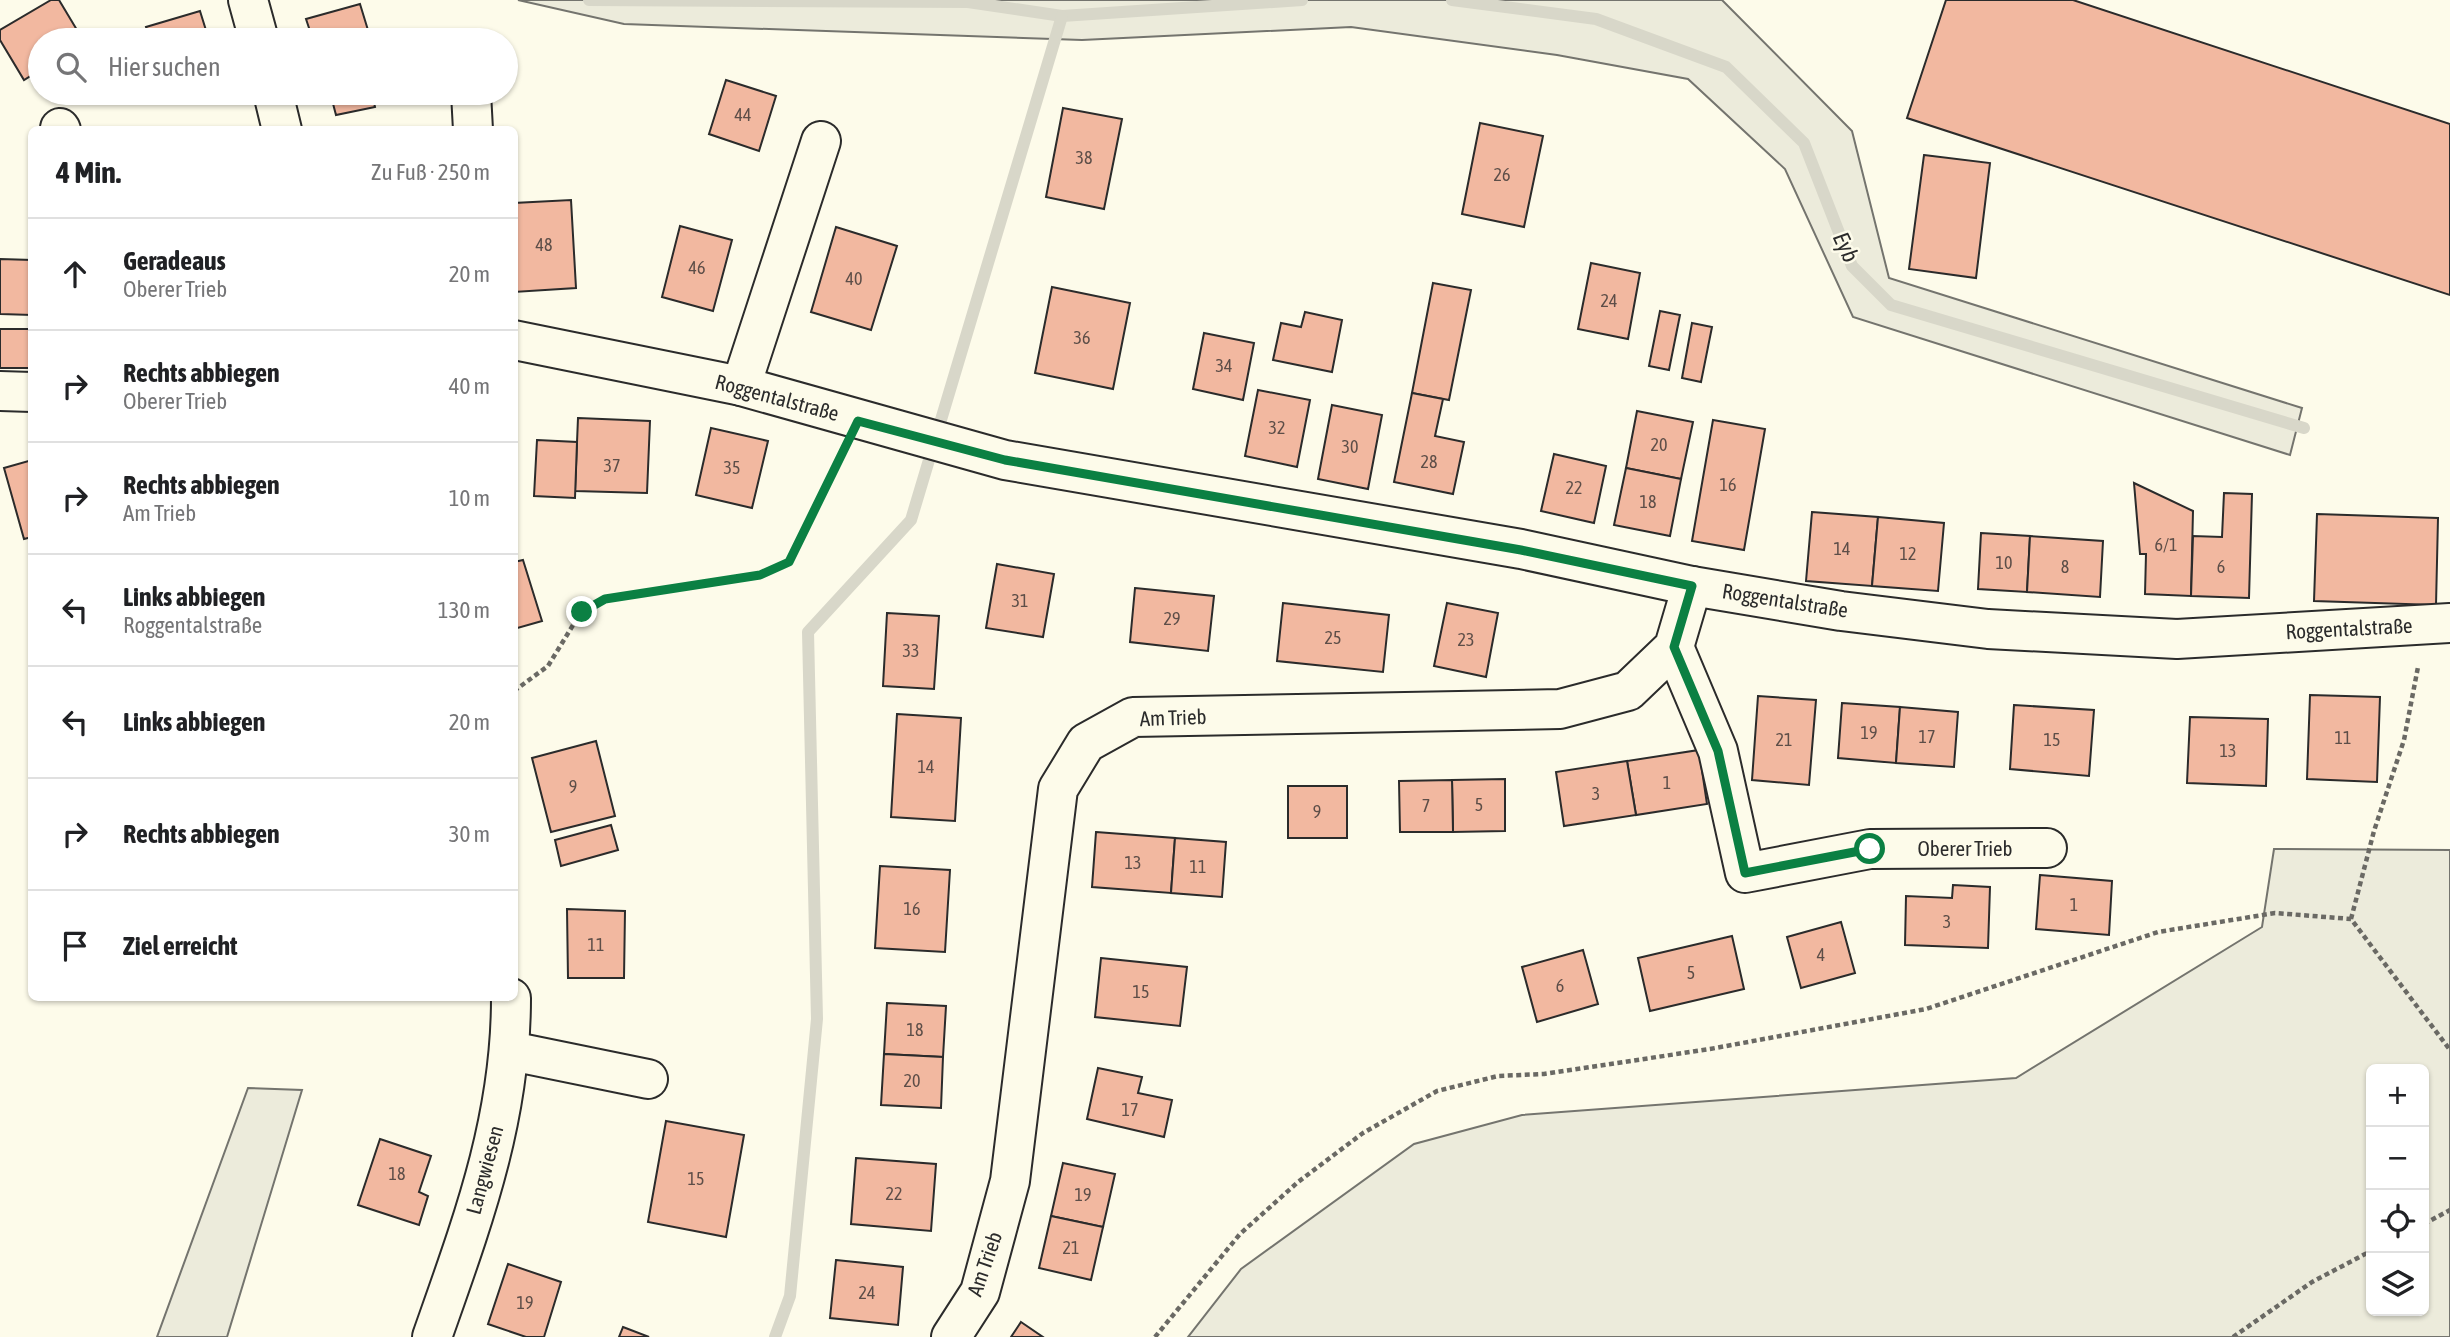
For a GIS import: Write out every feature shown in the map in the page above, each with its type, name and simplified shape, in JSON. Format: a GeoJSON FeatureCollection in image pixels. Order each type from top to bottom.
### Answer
{"type":"FeatureCollection","features":[{"type":"Feature","properties":{"kind":"street"},"geometry":{"type":"LineString","coordinates":[[248,0],[256,28]]}},
{"type":"Feature","properties":{"kind":"street"},"geometry":{"type":"LineString","coordinates":[[276,105],[281,126]]}},
{"type":"Feature","properties":{"kind":"street"},"geometry":{"type":"LineString","coordinates":[[472,105],[473,126]]}},
{"type":"Feature","properties":{"kind":"street"},"geometry":{"type":"LineString","coordinates":[[741,386],[821,141]]}},
{"type":"Feature","properties":{"kind":"street","name":"Roggentalstraße"},"geometry":{"type":"LineString","coordinates":[[518,341],[741,386],[858,421],[1005,460],[1521,550],[1692,586],[1841,611],[1988,629],[2163,638],[2438,624]]}},
{"type":"Feature","properties":{"kind":"street"},"geometry":{"type":"LineString","coordinates":[[0,391],[28,392]]}},
{"type":"Feature","properties":{"kind":"street","name":"Am Trieb"},"geometry":{"type":"LineString","coordinates":[[951,1337],[980,1292],[1010,1181],[1058,789],[1086,743],[1133,717],[1560,709],[1628,691],[1674,647],[1692,586]]}},
{"type":"Feature","properties":{"kind":"street","name":"Oberer Trieb"},"geometry":{"type":"LineString","coordinates":[[1674,647],[1718,751],[1745,873],[1870,849],[2047,848]]}},
{"type":"Feature","properties":{"kind":"street","name":"Langwiesen"},"geometry":{"type":"LineString","coordinates":[[432,1337],[492,1160],[511,1051],[511,1001]]}},
{"type":"Feature","properties":{"kind":"street"},"geometry":{"type":"LineString","coordinates":[[511,1051],[648,1079]]}},
{"type":"Feature","properties":{"kind":"path"},"geometry":{"type":"LineString","coordinates":[[518,688],[548,666],[582,612],[605,599],[760,575],[789,562],[858,421]]}},
{"type":"Feature","properties":{"kind":"path"},"geometry":{"type":"LineString","coordinates":[[2351,919],[2374,831],[2438,624]]}},
{"type":"Feature","properties":{"kind":"path"},"geometry":{"type":"LineString","coordinates":[[1155,1337],[1240,1234],[1298,1182],[1363,1133],[1437,1091],[1498,1076],[1544,1074],[1710,1049],[1926,1009],[2158,933],[2275,914],[2351,919],[2450,1050]]}},
{"type":"Feature","properties":{"kind":"path"},"geometry":{"type":"LineString","coordinates":[[2429,1221],[2450,1210]]}},
{"type":"Feature","properties":{"kind":"path"},"geometry":{"type":"LineString","coordinates":[[2233,1337],[2312,1282],[2367,1253]]}},
{"type":"Feature","properties":{"kind":"shaded area"},"geometry":{"type":"Polygon","coordinates":[[[518,0],[1722,0],[1852,131],[1889,278],[2302,408],[2290,455],[1853,317],[1785,169],[1688,79],[1557,55],[1351,27],[1082,40],[624,24],[518,0]]]}},
{"type":"Feature","properties":{"kind":"shaded area"},"geometry":{"type":"Polygon","coordinates":[[[2274,849],[2450,850],[2450,1337],[1188,1337],[1241,1269],[1414,1144],[1522,1115],[2016,1078],[2262,927],[2274,849]]]}},
{"type":"Feature","properties":{"kind":"shaded area"},"geometry":{"type":"Polygon","coordinates":[[[248,1088],[302,1090],[227,1337],[157,1337],[248,1088]]]}},
{"type":"Feature","properties":{"kind":"building"},"geometry":{"type":"Polygon","coordinates":[[[51,0],[59,0],[76,28],[28,28],[28,78],[24,80],[0,40],[0,30],[51,0]]]}},
{"type":"Feature","properties":{"kind":"building"},"geometry":{"type":"Polygon","coordinates":[[[1946,0],[2073,0],[2450,124],[2450,295],[1907,118],[1946,0]]]}},
{"type":"Feature","properties":{"kind":"building"},"geometry":{"type":"Polygon","coordinates":[[[360,4],[367,28],[309,28],[306,19],[360,4]]]}},
{"type":"Feature","properties":{"kind":"building"},"geometry":{"type":"Polygon","coordinates":[[[200,11],[205,28],[146,28],[200,11]]]}},
{"type":"Feature","properties":{"kind":"building"},"geometry":{"type":"Polygon","coordinates":[[[726,80],[776,96],[759,151],[709,134],[726,80]]]}},
{"type":"Feature","properties":{"kind":"building"},"geometry":{"type":"Polygon","coordinates":[[[333,105],[375,105],[375,107],[336,115],[333,105]]]}},
{"type":"Feature","properties":{"kind":"building"},"geometry":{"type":"Polygon","coordinates":[[[1063,108],[1122,119],[1104,209],[1046,197],[1063,108]]]}},
{"type":"Feature","properties":{"kind":"building"},"geometry":{"type":"Polygon","coordinates":[[[1480,123],[1543,136],[1524,227],[1462,214],[1480,123]]]}},
{"type":"Feature","properties":{"kind":"building"},"geometry":{"type":"Polygon","coordinates":[[[1924,155],[1990,163],[1976,278],[1909,269],[1924,155]]]}},
{"type":"Feature","properties":{"kind":"building"},"geometry":{"type":"Polygon","coordinates":[[[571,200],[576,288],[518,292],[518,203],[571,200]]]}},
{"type":"Feature","properties":{"kind":"building"},"geometry":{"type":"Polygon","coordinates":[[[680,226],[732,240],[713,311],[662,297],[680,226]]]}},
{"type":"Feature","properties":{"kind":"building"},"geometry":{"type":"Polygon","coordinates":[[[836,227],[897,246],[871,330],[811,312],[836,227]]]}},
{"type":"Feature","properties":{"kind":"building"},"geometry":{"type":"Polygon","coordinates":[[[0,259],[28,260],[28,315],[0,314],[0,259]]]}},
{"type":"Feature","properties":{"kind":"building"},"geometry":{"type":"Polygon","coordinates":[[[1591,263],[1640,273],[1628,339],[1578,329],[1591,263]]]}},
{"type":"Feature","properties":{"kind":"building"},"geometry":{"type":"Polygon","coordinates":[[[1433,283],[1471,290],[1449,400],[1412,393],[1433,283]]]}},
{"type":"Feature","properties":{"kind":"building"},"geometry":{"type":"Polygon","coordinates":[[[1052,287],[1130,303],[1113,389],[1035,373],[1052,287]]]}},
{"type":"Feature","properties":{"kind":"building"},"geometry":{"type":"Polygon","coordinates":[[[1660,311],[1680,315],[1669,370],[1649,366],[1660,311]]]}},
{"type":"Feature","properties":{"kind":"building"},"geometry":{"type":"Polygon","coordinates":[[[1305,312],[1342,320],[1332,372],[1273,360],[1281,323],[1301,327],[1305,312]]]}},
{"type":"Feature","properties":{"kind":"building"},"geometry":{"type":"Polygon","coordinates":[[[1692,323],[1712,327],[1701,382],[1682,378],[1692,323]]]}},
{"type":"Feature","properties":{"kind":"building"},"geometry":{"type":"Polygon","coordinates":[[[0,329],[28,329],[28,368],[0,368],[0,329]]]}},
{"type":"Feature","properties":{"kind":"building"},"geometry":{"type":"Polygon","coordinates":[[[1204,333],[1254,343],[1243,400],[1193,389],[1204,333]]]}},
{"type":"Feature","properties":{"kind":"building"},"geometry":{"type":"Polygon","coordinates":[[[1258,390],[1310,400],[1297,467],[1245,456],[1258,390]]]}},
{"type":"Feature","properties":{"kind":"building"},"geometry":{"type":"Polygon","coordinates":[[[1412,393],[1443,399],[1435,436],[1464,442],[1453,494],[1394,482],[1412,393]]]}},
{"type":"Feature","properties":{"kind":"building"},"geometry":{"type":"Polygon","coordinates":[[[1332,405],[1382,415],[1368,489],[1318,479],[1332,405]]]}},
{"type":"Feature","properties":{"kind":"building"},"geometry":{"type":"Polygon","coordinates":[[[1637,411],[1693,422],[1681,479],[1626,468],[1637,411]]]}},
{"type":"Feature","properties":{"kind":"building"},"geometry":{"type":"Polygon","coordinates":[[[578,418],[650,421],[647,493],[575,491],[578,418]]]}},
{"type":"Feature","properties":{"kind":"building"},"geometry":{"type":"Polygon","coordinates":[[[1713,420],[1765,429],[1744,550],[1692,541],[1713,420]]]}},
{"type":"Feature","properties":{"kind":"building"},"geometry":{"type":"Polygon","coordinates":[[[711,428],[768,441],[752,508],[696,495],[711,428]]]}},
{"type":"Feature","properties":{"kind":"building"},"geometry":{"type":"Polygon","coordinates":[[[537,440],[577,442],[575,498],[534,496],[537,440]]]}},
{"type":"Feature","properties":{"kind":"building"},"geometry":{"type":"Polygon","coordinates":[[[1554,454],[1606,466],[1594,523],[1541,511],[1554,454]]]}},
{"type":"Feature","properties":{"kind":"building"},"geometry":{"type":"Polygon","coordinates":[[[28,461],[28,538],[24,539],[4,468],[28,461]]]}},
{"type":"Feature","properties":{"kind":"building"},"geometry":{"type":"Polygon","coordinates":[[[1626,468],[1681,479],[1670,536],[1614,525],[1626,468]]]}},
{"type":"Feature","properties":{"kind":"building"},"geometry":{"type":"Polygon","coordinates":[[[2134,483],[2193,511],[2191,596],[2145,594],[2146,554],[2140,554],[2134,483]]]}},
{"type":"Feature","properties":{"kind":"building"},"geometry":{"type":"Polygon","coordinates":[[[2224,493],[2252,494],[2249,598],[2191,596],[2193,536],[2222,537],[2224,493]]]}},
{"type":"Feature","properties":{"kind":"building"},"geometry":{"type":"Polygon","coordinates":[[[1812,512],[1878,517],[1872,586],[1806,581],[1812,512]]]}},
{"type":"Feature","properties":{"kind":"building"},"geometry":{"type":"Polygon","coordinates":[[[2317,514],[2438,518],[2436,605],[2314,601],[2317,514]]]}},
{"type":"Feature","properties":{"kind":"building"},"geometry":{"type":"Polygon","coordinates":[[[1878,517],[1944,523],[1938,591],[1872,586],[1878,517]]]}},
{"type":"Feature","properties":{"kind":"building"},"geometry":{"type":"Polygon","coordinates":[[[1981,533],[2030,536],[2027,592],[1978,589],[1981,533]]]}},
{"type":"Feature","properties":{"kind":"building"},"geometry":{"type":"Polygon","coordinates":[[[2030,536],[2103,541],[2100,597],[2027,592],[2030,536]]]}},
{"type":"Feature","properties":{"kind":"building"},"geometry":{"type":"Polygon","coordinates":[[[523,560],[542,621],[518,628],[518,561],[523,560]]]}},
{"type":"Feature","properties":{"kind":"building"},"geometry":{"type":"Polygon","coordinates":[[[997,564],[1054,574],[1043,637],[986,628],[997,564]]]}},
{"type":"Feature","properties":{"kind":"building"},"geometry":{"type":"Polygon","coordinates":[[[1135,588],[1214,596],[1208,651],[1130,642],[1135,588]]]}},
{"type":"Feature","properties":{"kind":"building"},"geometry":{"type":"Polygon","coordinates":[[[1283,603],[1389,615],[1383,672],[1277,661],[1283,603]]]}},
{"type":"Feature","properties":{"kind":"building"},"geometry":{"type":"Polygon","coordinates":[[[1447,603],[1498,613],[1486,677],[1434,666],[1447,603]]]}},
{"type":"Feature","properties":{"kind":"building"},"geometry":{"type":"Polygon","coordinates":[[[887,613],[939,616],[934,689],[883,686],[887,613]]]}},
{"type":"Feature","properties":{"kind":"building"},"geometry":{"type":"Polygon","coordinates":[[[2310,695],[2380,697],[2377,782],[2307,779],[2310,695]]]}},
{"type":"Feature","properties":{"kind":"building"},"geometry":{"type":"Polygon","coordinates":[[[1758,696],[1816,700],[1809,785],[1752,780],[1758,696]]]}},
{"type":"Feature","properties":{"kind":"building"},"geometry":{"type":"Polygon","coordinates":[[[1842,703],[1900,707],[1896,763],[1838,758],[1842,703]]]}},
{"type":"Feature","properties":{"kind":"building"},"geometry":{"type":"Polygon","coordinates":[[[2014,705],[2094,710],[2089,776],[2010,769],[2014,705]]]}},
{"type":"Feature","properties":{"kind":"building"},"geometry":{"type":"Polygon","coordinates":[[[1900,707],[1958,712],[1954,767],[1896,763],[1900,707]]]}},
{"type":"Feature","properties":{"kind":"building"},"geometry":{"type":"Polygon","coordinates":[[[897,714],[961,718],[955,821],[891,817],[897,714]]]}},
{"type":"Feature","properties":{"kind":"building"},"geometry":{"type":"Polygon","coordinates":[[[2190,717],[2268,719],[2266,786],[2187,783],[2190,717]]]}},
{"type":"Feature","properties":{"kind":"building"},"geometry":{"type":"Polygon","coordinates":[[[596,741],[615,816],[551,832],[532,758],[596,741]]]}},
{"type":"Feature","properties":{"kind":"building"},"geometry":{"type":"Polygon","coordinates":[[[1699,750],[1707,804],[1636,815],[1627,761],[1699,750]]]}},
{"type":"Feature","properties":{"kind":"building"},"geometry":{"type":"Polygon","coordinates":[[[1627,761],[1636,815],[1564,826],[1556,772],[1627,761]]]}},
{"type":"Feature","properties":{"kind":"building"},"geometry":{"type":"Polygon","coordinates":[[[1505,779],[1505,831],[1453,832],[1452,780],[1505,779]]]}},
{"type":"Feature","properties":{"kind":"building"},"geometry":{"type":"Polygon","coordinates":[[[1452,780],[1453,832],[1400,832],[1399,781],[1452,780]]]}},
{"type":"Feature","properties":{"kind":"building"},"geometry":{"type":"Polygon","coordinates":[[[1288,786],[1347,786],[1347,838],[1288,838],[1288,786]]]}},
{"type":"Feature","properties":{"kind":"building"},"geometry":{"type":"Polygon","coordinates":[[[611,825],[618,850],[561,866],[555,840],[611,825]]]}},
{"type":"Feature","properties":{"kind":"building"},"geometry":{"type":"Polygon","coordinates":[[[1096,832],[1175,838],[1171,893],[1092,887],[1096,832]]]}},
{"type":"Feature","properties":{"kind":"building"},"geometry":{"type":"Polygon","coordinates":[[[1175,838],[1226,842],[1222,897],[1171,893],[1175,838]]]}},
{"type":"Feature","properties":{"kind":"building"},"geometry":{"type":"Polygon","coordinates":[[[880,866],[950,870],[945,952],[875,948],[880,866]]]}},
{"type":"Feature","properties":{"kind":"building"},"geometry":{"type":"Polygon","coordinates":[[[2040,875],[2112,881],[2109,935],[2036,929],[2040,875]]]}},
{"type":"Feature","properties":{"kind":"building"},"geometry":{"type":"Polygon","coordinates":[[[1953,885],[1990,887],[1988,948],[1905,945],[1906,896],[1952,898],[1953,885]]]}},
{"type":"Feature","properties":{"kind":"building"},"geometry":{"type":"Polygon","coordinates":[[[567,909],[625,911],[624,978],[568,978],[567,909]]]}},
{"type":"Feature","properties":{"kind":"building"},"geometry":{"type":"Polygon","coordinates":[[[1841,922],[1855,973],[1801,988],[1787,937],[1841,922]]]}},
{"type":"Feature","properties":{"kind":"building"},"geometry":{"type":"Polygon","coordinates":[[[1732,936],[1744,989],[1650,1011],[1638,958],[1732,936]]]}},
{"type":"Feature","properties":{"kind":"building"},"geometry":{"type":"Polygon","coordinates":[[[1583,950],[1598,1004],[1537,1022],[1522,967],[1583,950]]]}},
{"type":"Feature","properties":{"kind":"building"},"geometry":{"type":"Polygon","coordinates":[[[1101,958],[1187,967],[1180,1026],[1095,1017],[1101,958]]]}},
{"type":"Feature","properties":{"kind":"building"},"geometry":{"type":"Polygon","coordinates":[[[887,1003],[946,1006],[943,1057],[884,1054],[887,1003]]]}},
{"type":"Feature","properties":{"kind":"building"},"geometry":{"type":"Polygon","coordinates":[[[884,1054],[943,1057],[941,1108],[881,1105],[884,1054]]]}},
{"type":"Feature","properties":{"kind":"building"},"geometry":{"type":"Polygon","coordinates":[[[1098,1068],[1142,1077],[1138,1093],[1172,1100],[1164,1137],[1087,1119],[1098,1068]]]}},
{"type":"Feature","properties":{"kind":"building"},"geometry":{"type":"Polygon","coordinates":[[[666,1121],[744,1135],[726,1237],[648,1222],[666,1121]]]}},
{"type":"Feature","properties":{"kind":"building"},"geometry":{"type":"Polygon","coordinates":[[[380,1139],[431,1156],[419,1192],[428,1196],[419,1225],[358,1205],[380,1139]]]}},
{"type":"Feature","properties":{"kind":"building"},"geometry":{"type":"Polygon","coordinates":[[[856,1158],[936,1164],[931,1231],[851,1224],[856,1158]]]}},
{"type":"Feature","properties":{"kind":"building"},"geometry":{"type":"Polygon","coordinates":[[[1063,1163],[1115,1174],[1103,1227],[1051,1216],[1063,1163]]]}},
{"type":"Feature","properties":{"kind":"building"},"geometry":{"type":"Polygon","coordinates":[[[1051,1216],[1103,1227],[1091,1280],[1039,1268],[1051,1216]]]}},
{"type":"Feature","properties":{"kind":"building"},"geometry":{"type":"Polygon","coordinates":[[[836,1260],[903,1267],[898,1325],[830,1318],[836,1260]]]}},
{"type":"Feature","properties":{"kind":"building"},"geometry":{"type":"Polygon","coordinates":[[[508,1264],[561,1282],[544,1337],[526,1337],[488,1324],[508,1264]]]}},
{"type":"Feature","properties":{"kind":"building"},"geometry":{"type":"Polygon","coordinates":[[[1021,1322],[1043,1337],[1011,1337],[1021,1322]]]}},
{"type":"Feature","properties":{"kind":"building"},"geometry":{"type":"Polygon","coordinates":[[[623,1327],[649,1337],[619,1337],[623,1327]]]}},
{"type":"Feature","properties":{"kind":"waterway","name":"Eyb"},"geometry":{"type":"LineString","coordinates":[[589,0],[968,2],[1062,16],[1302,0]]}},
{"type":"Feature","properties":{"kind":"waterway","name":"Eyb"},"geometry":{"type":"LineString","coordinates":[[1452,0],[1596,19],[1726,67],[1804,143],[1852,266],[1891,305],[2304,428]]}},
{"type":"Feature","properties":{"kind":"waterway"},"geometry":{"type":"LineString","coordinates":[[775,1337],[790,1296],[817,1019],[808,632],[911,520],[1062,16]]}},
{"type":"Feature","properties":{"kind":"route"},"geometry":{"type":"LineString","coordinates":[[582,612],[605,599],[760,575],[789,562],[804,538],[858,421],[1005,460],[1521,550],[1692,586],[1674,647],[1718,751],[1745,873],[1870,849]]}}]}
